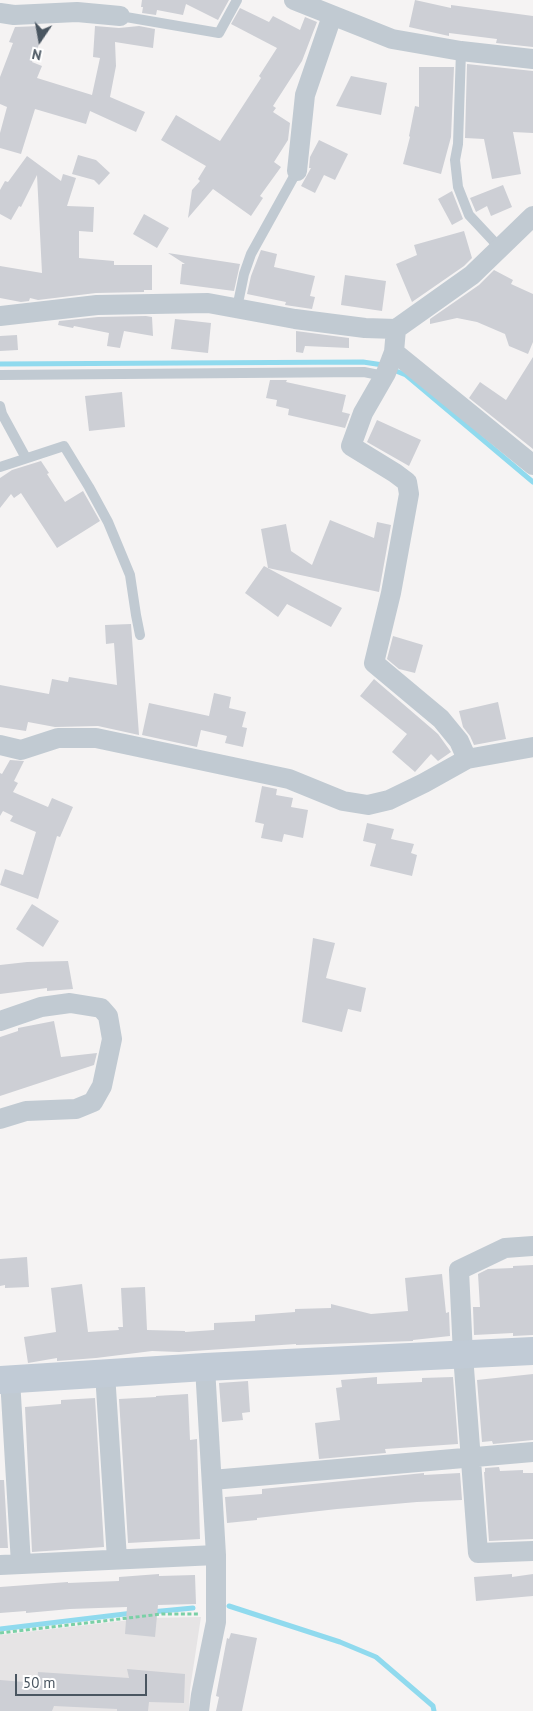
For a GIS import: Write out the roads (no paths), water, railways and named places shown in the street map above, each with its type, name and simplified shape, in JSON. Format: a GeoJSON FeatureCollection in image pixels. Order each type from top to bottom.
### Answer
{"type":"FeatureCollection","features":[{"type":"Feature","properties":{"kind":"street"},"geometry":{"type":"LineString","coordinates":[[294,0],[392,39],[461,52],[533,59]]}},
{"type":"Feature","properties":{"kind":"street"},"geometry":{"type":"LineString","coordinates":[[0,13],[14,16],[77,12],[120,16]]}},
{"type":"Feature","properties":{"kind":"street"},"geometry":{"type":"LineString","coordinates":[[297,171],[305,95],[332,16]]}},
{"type":"Feature","properties":{"kind":"street"},"geometry":{"type":"LineString","coordinates":[[0,316],[97,306],[208,303],[295,319],[365,328],[396,329],[472,275],[533,216]]}},
{"type":"Feature","properties":{"kind":"street"},"geometry":{"type":"LineString","coordinates":[[396,329],[388,365],[363,413],[351,446],[407,482],[409,494],[391,593],[374,663],[440,719],[459,741],[467,759]]}},
{"type":"Feature","properties":{"kind":"street"},"geometry":{"type":"LineString","coordinates":[[388,365],[533,466]]}},
{"type":"Feature","properties":{"kind":"street"},"geometry":{"type":"LineString","coordinates":[[0,745],[21,750],[58,738],[96,738],[289,779],[343,801],[368,805],[389,800],[467,759],[525,749],[533,763]]}},
{"type":"Feature","properties":{"kind":"street"},"geometry":{"type":"LineString","coordinates":[[0,1021],[41,1007],[70,1003],[101,1008],[108,1016],[112,1038],[102,1086],[93,1102],[76,1109],[26,1111],[0,1119]]}},
{"type":"Feature","properties":{"kind":"street"},"geometry":{"type":"LineString","coordinates":[[533,1246],[505,1248],[459,1270],[463,1355],[478,1553],[533,1551]]}},
{"type":"Feature","properties":{"kind":"street"},"geometry":{"type":"LineString","coordinates":[[21,1564],[5,1379],[533,1351]]}},
{"type":"Feature","properties":{"kind":"street"},"geometry":{"type":"LineString","coordinates":[[199,1711],[216,1622],[216,1555],[205,1367]]}},
{"type":"Feature","properties":{"kind":"street"},"geometry":{"type":"LineString","coordinates":[[105,1373],[117,1559]]}},
{"type":"Feature","properties":{"kind":"street"},"geometry":{"type":"LineString","coordinates":[[212,1480],[533,1452]]}},
{"type":"Feature","properties":{"kind":"street"},"geometry":{"type":"LineString","coordinates":[[0,1565],[216,1555]]}},
{"type":"Feature","properties":{"kind":"lane"},"geometry":{"type":"LineString","coordinates":[[120,16],[219,33],[237,0]]}},
{"type":"Feature","properties":{"kind":"lane"},"geometry":{"type":"LineString","coordinates":[[461,52],[458,144],[455,160],[458,187],[468,215],[499,247]]}},
{"type":"Feature","properties":{"kind":"lane"},"geometry":{"type":"LineString","coordinates":[[237,308],[244,274],[251,254],[297,171]]}},
{"type":"Feature","properties":{"kind":"lane"},"geometry":{"type":"LineString","coordinates":[[0,374],[364,372],[388,365]]}},
{"type":"Feature","properties":{"kind":"lane"},"geometry":{"type":"LineString","coordinates":[[0,406],[2,414],[26,458]]}},
{"type":"Feature","properties":{"kind":"lane"},"geometry":{"type":"LineString","coordinates":[[0,467],[64,446],[89,486],[108,522],[130,575],[140,635]]}},
{"type":"Feature","properties":{"kind":"waterway"},"geometry":{"type":"LineString","coordinates":[[0,364],[363,362],[383,365]]}},
{"type":"Feature","properties":{"kind":"waterway"},"geometry":{"type":"LineString","coordinates":[[391,369],[406,375],[533,482]]}},
{"type":"Feature","properties":{"kind":"waterway"},"geometry":{"type":"LineString","coordinates":[[229,1606],[340,1642],[376,1657],[433,1706],[434,1711]]}},
{"type":"Feature","properties":{"kind":"waterway"},"geometry":{"type":"LineString","coordinates":[[151,1612],[193,1608]]}},
{"type":"Feature","properties":{"kind":"waterway"},"geometry":{"type":"LineString","coordinates":[[0,1629],[133,1613]]}}]}
